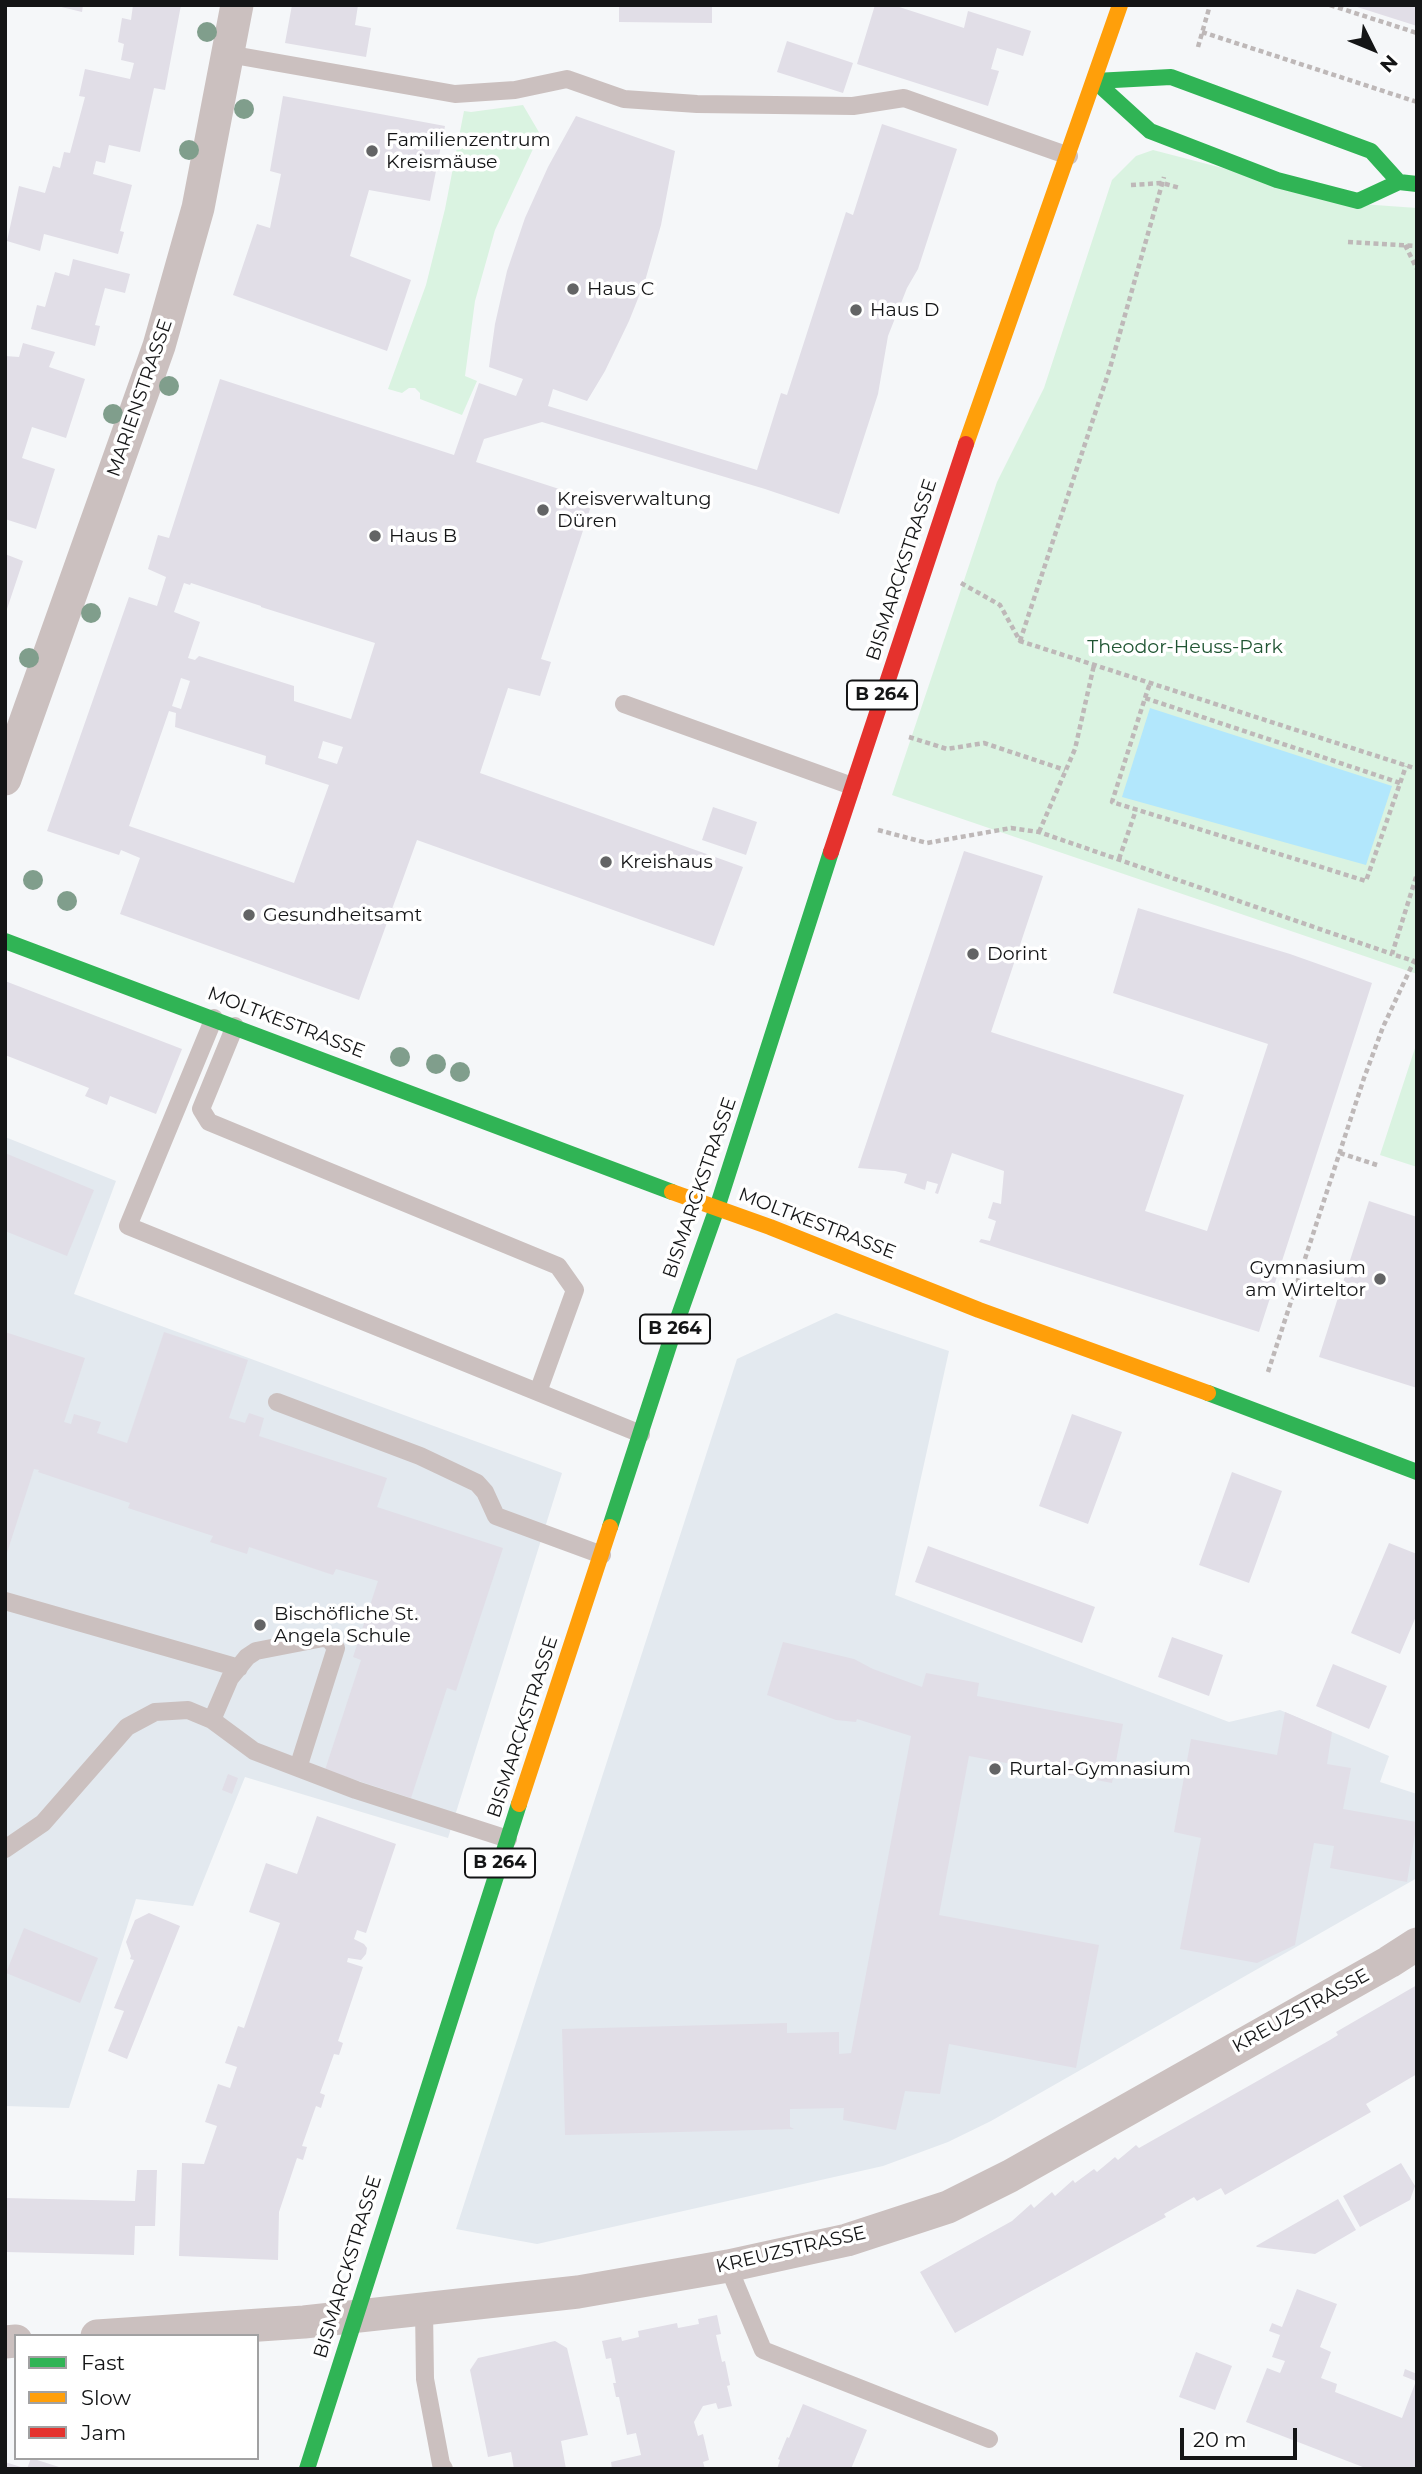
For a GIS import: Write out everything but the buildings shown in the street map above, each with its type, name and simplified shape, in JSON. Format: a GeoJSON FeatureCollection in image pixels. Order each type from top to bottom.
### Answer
{"type":"FeatureCollection","features":[{"type":"Feature","properties":{"kind":"main road","name":"BISMARCKSTRASSE"},"geometry":{"type":"LineString","coordinates":[[307,2469],[508,1839],[717,1208],[852,786],[976,416],[1120,5]]}},
{"type":"Feature","properties":{"kind":"main road"},"geometry":{"type":"LineString","coordinates":[[1095,82],[1171,78],[1194,85],[1371,151],[1399,182]]}},
{"type":"Feature","properties":{"kind":"main road"},"geometry":{"type":"LineString","coordinates":[[1095,82],[1150,131],[1278,180],[1358,201],[1399,182],[1417,184]]}},
{"type":"Feature","properties":{"kind":"main road","name":"MOLTKESTRASSE"},"geometry":{"type":"LineString","coordinates":[[5,941],[717,1208],[979,1310],[1417,1472]]}},
{"type":"Feature","properties":{"kind":"street","name":"MARIENSTRASSE"},"geometry":{"type":"LineString","coordinates":[[5,779],[159,346],[198,208],[237,5]]}},
{"type":"Feature","properties":{"kind":"street","name":"KREUZSTRASSE"},"geometry":{"type":"LineString","coordinates":[[123,2334],[354,2316],[578,2292],[729,2266],[847,2240],[948,2207],[1045,2156],[1390,1962],[1417,1944]]}},
{"type":"Feature","properties":{"kind":"lane"},"geometry":{"type":"LineString","coordinates":[[228,54],[455,94],[515,90],[567,79],[624,99],[678,103],[853,106],[904,98],[1069,156]]}},
{"type":"Feature","properties":{"kind":"lane"},"geometry":{"type":"LineString","coordinates":[[624,704],[852,786]]}},
{"type":"Feature","properties":{"kind":"lane"},"geometry":{"type":"LineString","coordinates":[[214,1018],[128,1226],[641,1434]]}},
{"type":"Feature","properties":{"kind":"lane"},"geometry":{"type":"LineString","coordinates":[[235,1026],[201,1109],[209,1122],[558,1266],[575,1290],[538,1392]]}},
{"type":"Feature","properties":{"kind":"lane"},"geometry":{"type":"LineString","coordinates":[[277,1402],[419,1456],[477,1483],[485,1492],[496,1517],[602,1555]]}},
{"type":"Feature","properties":{"kind":"lane"},"geometry":{"type":"LineString","coordinates":[[5,1601],[239,1668]]}},
{"type":"Feature","properties":{"kind":"lane"},"geometry":{"type":"LineString","coordinates":[[212,1720],[230,1678],[247,1657],[256,1651],[323,1638],[334,1643],[336,1648],[298,1768]]}},
{"type":"Feature","properties":{"kind":"lane"},"geometry":{"type":"LineString","coordinates":[[5,1849],[43,1823],[127,1727],[155,1712],[188,1710],[212,1720],[254,1751],[356,1790],[508,1839]]}},
{"type":"Feature","properties":{"kind":"lane"},"geometry":{"type":"LineString","coordinates":[[729,2266],[763,2350],[989,2439]]}},
{"type":"Feature","properties":{"kind":"lane"},"geometry":{"type":"LineString","coordinates":[[424,2309],[425,2379],[444,2469]]}},
{"type":"Feature","properties":{"kind":"path"},"geometry":{"type":"LineString","coordinates":[[1330,5],[1417,33]]}},
{"type":"Feature","properties":{"kind":"path"},"geometry":{"type":"LineString","coordinates":[[1202,32],[1417,102]]}},
{"type":"Feature","properties":{"kind":"path"},"geometry":{"type":"LineString","coordinates":[[1020,641],[1110,368],[1162,183]]}},
{"type":"Feature","properties":{"kind":"path"},"geometry":{"type":"LineString","coordinates":[[1405,245],[1417,269]]}},
{"type":"Feature","properties":{"kind":"path"},"geometry":{"type":"LineString","coordinates":[[926,563],[1000,605],[1020,641],[1417,769]]}},
{"type":"Feature","properties":{"kind":"path"},"geometry":{"type":"LineString","coordinates":[[1039,832],[1074,749],[1094,664]]}},
{"type":"Feature","properties":{"kind":"path"},"geometry":{"type":"LineString","coordinates":[[1150,683],[1112,802],[1136,810],[1366,881],[1406,766]]}},
{"type":"Feature","properties":{"kind":"path"},"geometry":{"type":"LineString","coordinates":[[1145,698],[1399,783]]}},
{"type":"Feature","properties":{"kind":"path"},"geometry":{"type":"LineString","coordinates":[[872,726],[947,749],[984,743],[1065,770]]}},
{"type":"Feature","properties":{"kind":"path"},"geometry":{"type":"LineString","coordinates":[[1119,859],[1136,810]]}},
{"type":"Feature","properties":{"kind":"path"},"geometry":{"type":"LineString","coordinates":[[842,820],[927,843],[1011,828],[1039,832],[1414,961],[1382,1027],[1255,1410]]}},
{"type":"Feature","properties":{"kind":"path"},"geometry":{"type":"LineString","coordinates":[[1392,954],[1417,874]]}},
{"type":"Feature","properties":{"kind":"path"},"geometry":{"type":"LineString","coordinates":[[1340,1153],[1377,1165]]}},
{"type":"Feature","properties":{"kind":"shaded area","name":"Bischöfliche St. Angela Schule"},"geometry":{"type":"Polygon","coordinates":[[[5,1137],[116,1181],[74,1294],[562,1473],[448,1838],[245,1777],[193,1906],[136,1899],[69,2108],[5,2106],[5,1137]]]}},
{"type":"Feature","properties":{"kind":"shaded area","name":"Rurtal-Gymnasium"},"geometry":{"type":"Polygon","coordinates":[[[836,1313],[949,1351],[895,1595],[1229,1722],[1280,1710],[1389,1756],[1380,1782],[1417,1794],[1417,1878],[991,2121],[948,2142],[883,2166],[537,2244],[456,2229],[737,1359],[836,1313]]]}},
{"type":"Feature","properties":{"kind":"green space"},"geometry":{"type":"Polygon","coordinates":[[[523,105],[540,134],[495,230],[475,301],[465,376],[477,381],[462,415],[420,399],[420,393],[415,388],[409,388],[402,393],[388,389],[426,285],[445,209],[464,111],[523,105]]]}},
{"type":"Feature","properties":{"kind":"green space","name":"Theodor-Heuss-Park"},"geometry":{"type":"Polygon","coordinates":[[[1153,150],[1361,204],[1417,208],[1417,974],[892,795],[997,482],[1044,388],[1112,180],[1136,156],[1153,150]]]}},
{"type":"Feature","properties":{"kind":"green space"},"geometry":{"type":"Polygon","coordinates":[[[1417,1042],[1417,1167],[1380,1155],[1417,1042]]]}},
{"type":"Feature","properties":{"kind":"water"},"geometry":{"type":"Polygon","coordinates":[[[1150,708],[1392,786],[1366,865],[1122,797],[1150,708]]]}},
{"type":"Feature","properties":{"kind":"traffic: fast"},"geometry":{"type":"LineString","coordinates":[[1095,81],[1171,77],[1371,151],[1399,182]]}},
{"type":"Feature","properties":{"kind":"traffic: fast"},"geometry":{"type":"LineString","coordinates":[[1095,81],[1150,131],[1277,180],[1358,201],[1399,182],[1417,184]]}},
{"type":"Feature","properties":{"kind":"traffic: fast"},"geometry":{"type":"LineString","coordinates":[[610,1527],[717,1208],[831,852]]}},
{"type":"Feature","properties":{"kind":"traffic: fast"},"geometry":{"type":"LineString","coordinates":[[5,941],[672,1192]]}},
{"type":"Feature","properties":{"kind":"traffic: fast"},"geometry":{"type":"LineString","coordinates":[[1208,1393],[1417,1472]]}},
{"type":"Feature","properties":{"kind":"traffic: fast"},"geometry":{"type":"LineString","coordinates":[[307,2469],[519,1804]]}},
{"type":"Feature","properties":{"kind":"traffic: slow"},"geometry":{"type":"LineString","coordinates":[[966,444],[1120,5]]}},
{"type":"Feature","properties":{"kind":"traffic: slow"},"geometry":{"type":"LineString","coordinates":[[672,1192],[770,1227],[979,1310],[1208,1393]]}},
{"type":"Feature","properties":{"kind":"traffic: slow"},"geometry":{"type":"LineString","coordinates":[[519,1804],[610,1527]]}},
{"type":"Feature","properties":{"kind":"traffic: jam"},"geometry":{"type":"LineString","coordinates":[[831,852],[966,444]]}},
{"type":"Feature","properties":{"kind":"place","name":"Familienzentrum Kreismäuse"},"geometry":{"type":"Point","coordinates":[372,151]}},
{"type":"Feature","properties":{"kind":"place","name":"Haus C"},"geometry":{"type":"Point","coordinates":[573,289]}},
{"type":"Feature","properties":{"kind":"place","name":"Haus D"},"geometry":{"type":"Point","coordinates":[856,310]}},
{"type":"Feature","properties":{"kind":"place","name":"Kreisverwaltung Düren"},"geometry":{"type":"Point","coordinates":[543,510]}},
{"type":"Feature","properties":{"kind":"place","name":"Haus B"},"geometry":{"type":"Point","coordinates":[375,536]}},
{"type":"Feature","properties":{"kind":"place","name":"Kreishaus"},"geometry":{"type":"Point","coordinates":[606,862]}},
{"type":"Feature","properties":{"kind":"place","name":"Gesundheitsamt"},"geometry":{"type":"Point","coordinates":[249,915]}},
{"type":"Feature","properties":{"kind":"place","name":"Dorint"},"geometry":{"type":"Point","coordinates":[973,954]}},
{"type":"Feature","properties":{"kind":"place","name":"Gymnasium am Wirteltor"},"geometry":{"type":"Point","coordinates":[1380,1279]}},
{"type":"Feature","properties":{"kind":"place","name":"Bischöfliche St. Angela Schule"},"geometry":{"type":"Point","coordinates":[260,1625]}},
{"type":"Feature","properties":{"kind":"place","name":"Rurtal-Gymnasium"},"geometry":{"type":"Point","coordinates":[995,1769]}}]}
